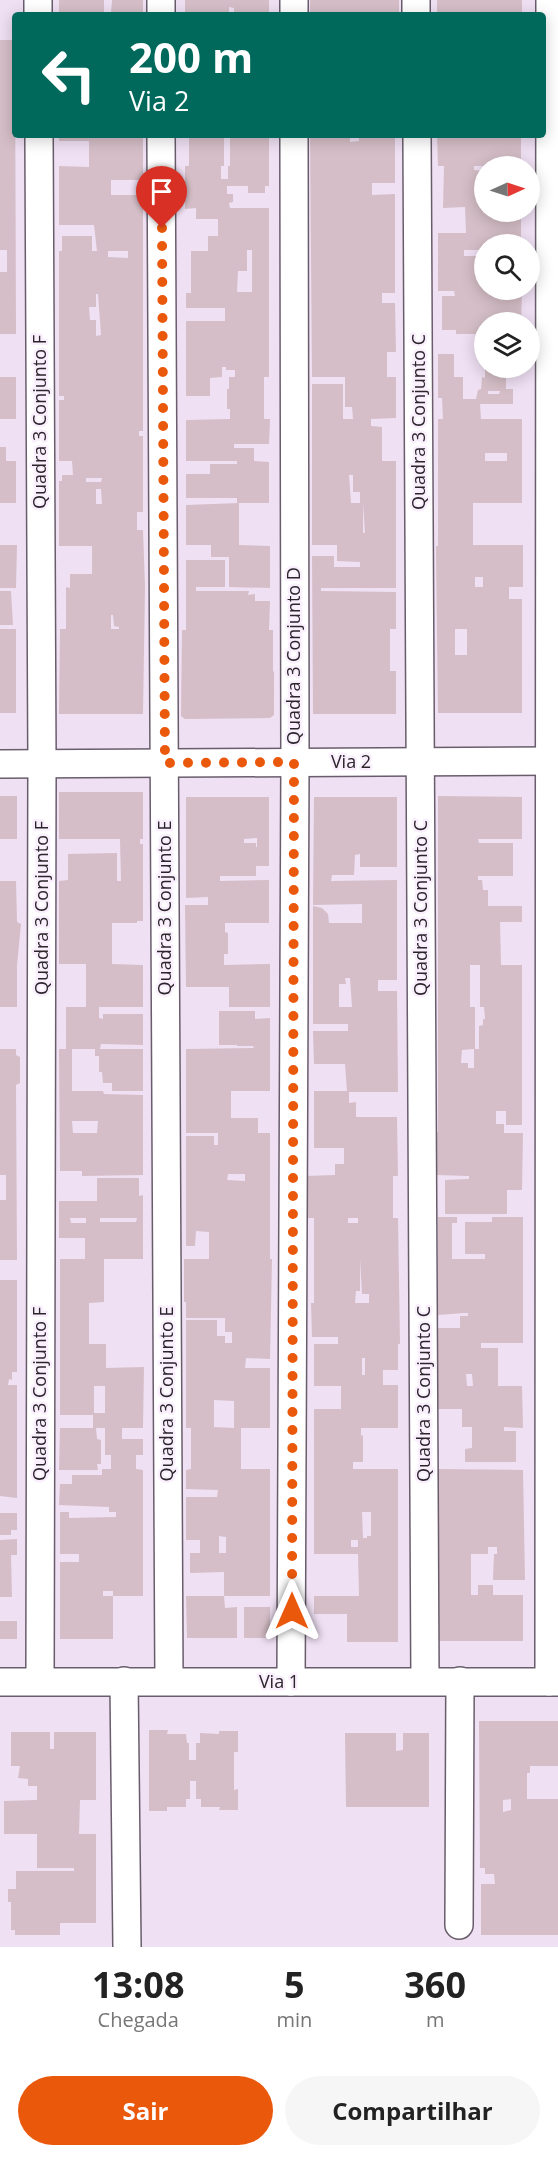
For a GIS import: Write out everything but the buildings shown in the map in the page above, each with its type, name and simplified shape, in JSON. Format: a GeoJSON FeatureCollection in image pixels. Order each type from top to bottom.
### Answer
{"type":"FeatureCollection","features":[{"type":"Feature","properties":{"kind":"street"},"geometry":{"type":"LineString","coordinates":[[550,0],[554,1682]]}},
{"type":"Feature","properties":{"kind":"street","name":"Quadra 3 Conjunto F"},"geometry":{"type":"LineString","coordinates":[[39,138],[42,764],[40,1681]]}},
{"type":"Feature","properties":{"kind":"street","name":"Quadra 3 Conjunto E"},"geometry":{"type":"LineString","coordinates":[[161,138],[169,1681]]}},
{"type":"Feature","properties":{"kind":"street","name":"Quadra 3 Conjunto D"},"geometry":{"type":"LineString","coordinates":[[291,1682],[294,138]]}},
{"type":"Feature","properties":{"kind":"street","name":"Quadra 3 Conjunto C"},"geometry":{"type":"LineString","coordinates":[[417,138],[425,1682]]}},
{"type":"Feature","properties":{"kind":"street","name":"Via 2"},"geometry":{"type":"LineString","coordinates":[[0,764],[553,761]]}},
{"type":"Feature","properties":{"kind":"street","name":"Via 1"},"geometry":{"type":"LineString","coordinates":[[0,1682],[554,1682]]}},
{"type":"Feature","properties":{"kind":"street"},"geometry":{"type":"LineString","coordinates":[[124,1682],[127,1947]]}},
{"type":"Feature","properties":{"kind":"street"},"geometry":{"type":"LineString","coordinates":[[459,1925],[460,1682]]}},
{"type":"Feature","properties":{"kind":"route"},"geometry":{"type":"LineString","coordinates":[[162,228],[165,763],[294,762],[292,1611]]}}]}
